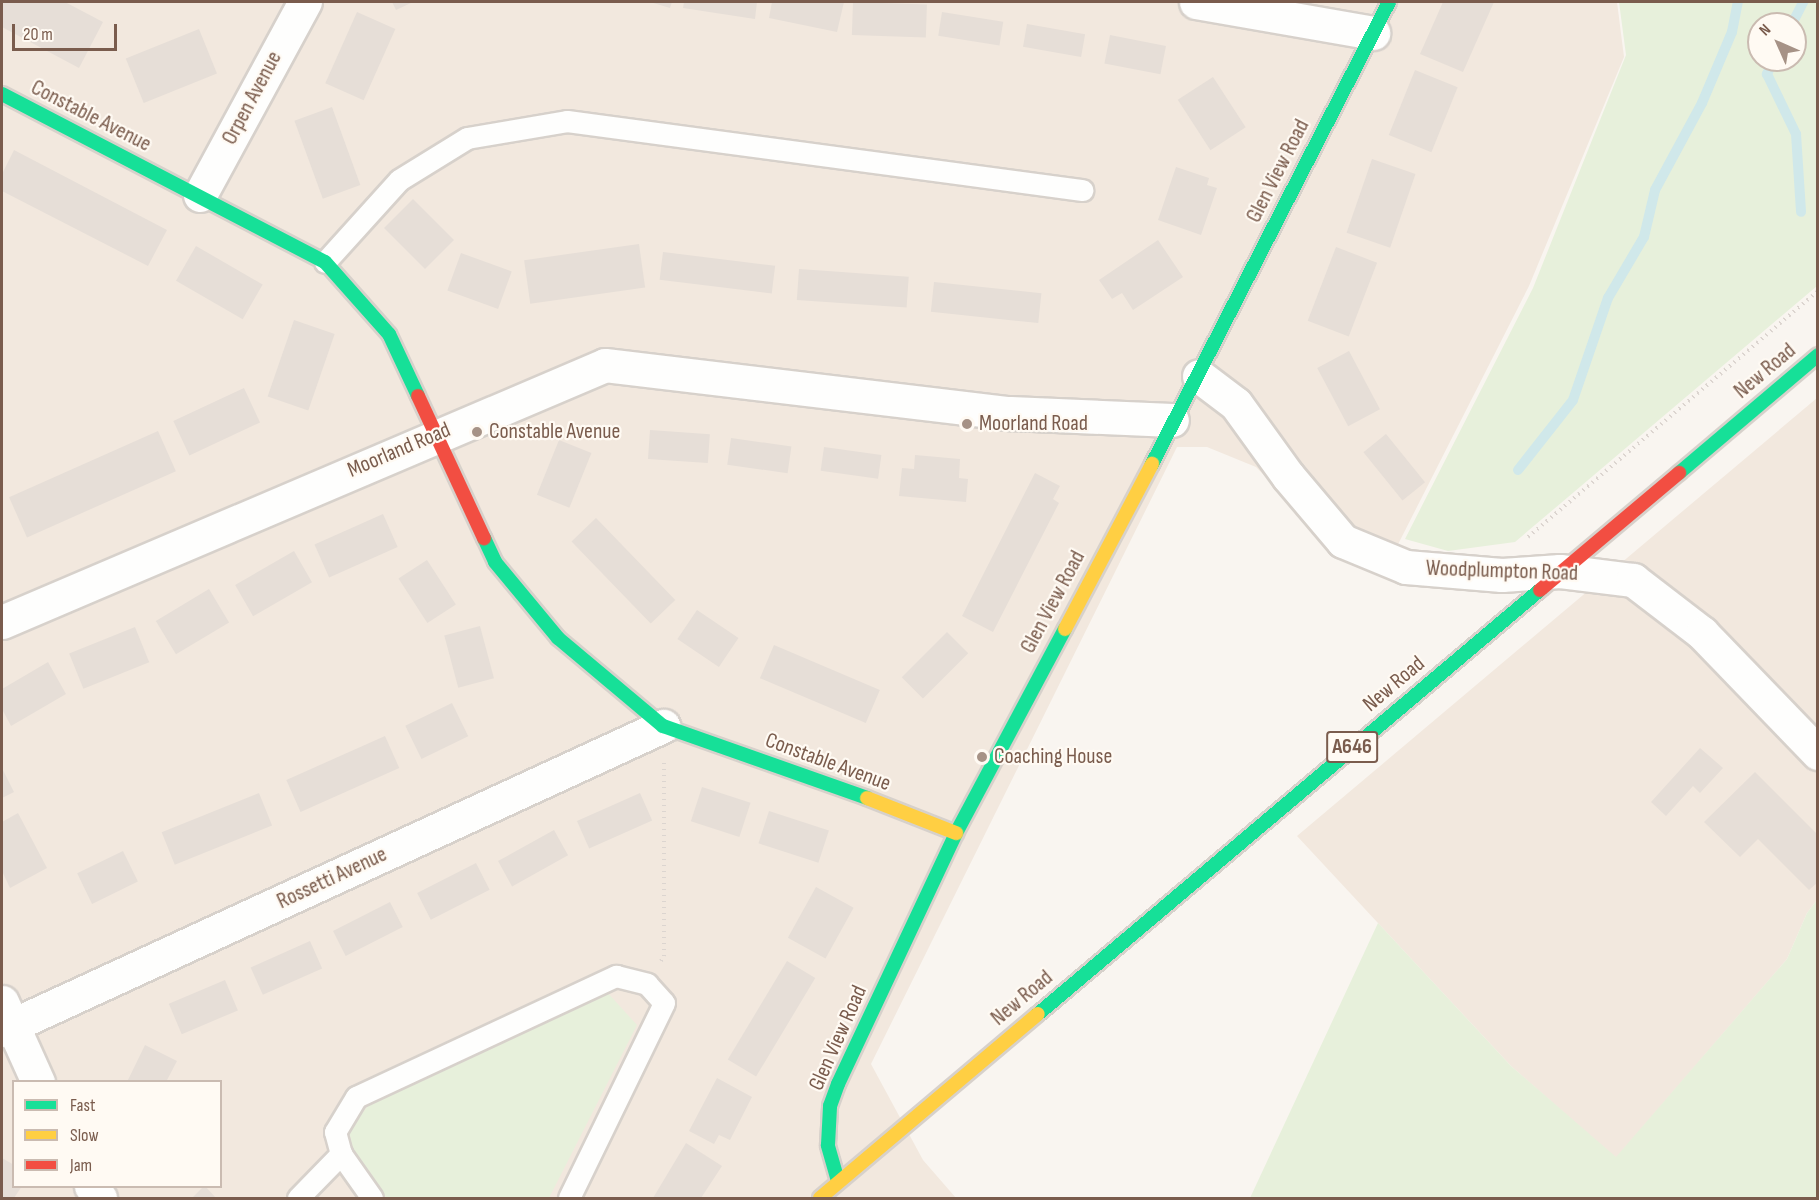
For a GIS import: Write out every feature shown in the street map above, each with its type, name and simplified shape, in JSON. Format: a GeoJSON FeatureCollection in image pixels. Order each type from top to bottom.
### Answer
{"type":"FeatureCollection","features":[{"type":"Feature","properties":{"kind":"main road","name":"Glen View Road"},"geometry":{"type":"LineString","coordinates":[[838,1182],[828,1145],[830,1106],[956,833],[1172,420],[1199,376],[1389,2]]}},
{"type":"Feature","properties":{"kind":"main road","name":"Constable Avenue"},"geometry":{"type":"LineString","coordinates":[[2,94],[325,262],[389,334],[495,562],[558,638],[663,726],[844,789],[956,833]]}},
{"type":"Feature","properties":{"kind":"main road","name":"New Road"},"geometry":{"type":"LineString","coordinates":[[838,1182],[1818,355]]}},
{"type":"Feature","properties":{"kind":"main road","name":"A646"},"geometry":{"type":"LineString","coordinates":[[819,1198],[838,1182]]}},
{"type":"Feature","properties":{"kind":"street","name":"Orpen Avenue"},"geometry":{"type":"LineString","coordinates":[[200,195],[305,2]]}},
{"type":"Feature","properties":{"kind":"street"},"geometry":{"type":"LineString","coordinates":[[1196,2],[1373,33]]}},
{"type":"Feature","properties":{"kind":"street","name":"Moorland Road"},"geometry":{"type":"LineString","coordinates":[[2,622],[434,434],[605,365],[1010,413],[1172,420]]}},
{"type":"Feature","properties":{"kind":"street","name":"Woodplumpton Road"},"geometry":{"type":"LineString","coordinates":[[1199,376],[1236,404],[1288,476],[1343,541],[1406,567],[1485,574],[1560,571],[1633,580],[1702,633],[1818,753]]}},
{"type":"Feature","properties":{"kind":"street","name":"Rossetti Avenue"},"geometry":{"type":"LineString","coordinates":[[5,1019],[663,726]]}},
{"type":"Feature","properties":{"kind":"street"},"geometry":{"type":"LineString","coordinates":[[5,1019],[37,1080]]}},
{"type":"Feature","properties":{"kind":"lane"},"geometry":{"type":"LineString","coordinates":[[325,262],[399,180],[467,138],[567,121],[1082,190]]}},
{"type":"Feature","properties":{"kind":"lane"},"geometry":{"type":"LineString","coordinates":[[372,1198],[341,1154],[334,1132],[356,1097],[616,976],[646,984],[664,1003],[569,1198]]}},
{"type":"Feature","properties":{"kind":"lane"},"geometry":{"type":"LineString","coordinates":[[298,1198],[341,1154]]}},
{"type":"Feature","properties":{"kind":"path"},"geometry":{"type":"LineString","coordinates":[[1485,574],[1818,291]]}},
{"type":"Feature","properties":{"kind":"path"},"geometry":{"type":"LineString","coordinates":[[646,984],[664,956],[663,726]]}},
{"type":"Feature","properties":{"kind":"shaded area"},"geometry":{"type":"Polygon","coordinates":[[[2,2],[1617,2],[1624,57],[1529,286],[1384,572],[1301,513],[1256,467],[1207,447],[1177,447],[871,1064],[923,1160],[956,1198],[2,1198],[2,2]]]}},
{"type":"Feature","properties":{"kind":"shaded area"},"geometry":{"type":"Polygon","coordinates":[[[1817,398],[1817,900],[1807,913],[1787,959],[1616,1158],[1511,1066],[1297,836],[1817,398]]]}},
{"type":"Feature","properties":{"kind":"green space"},"geometry":{"type":"Polygon","coordinates":[[[1619,2],[1817,2],[1817,286],[1515,542],[1448,551],[1405,539],[1533,288],[1626,55],[1619,2]]]}},
{"type":"Feature","properties":{"kind":"green space"},"geometry":{"type":"Polygon","coordinates":[[[1817,900],[1817,1198],[1250,1198],[1378,923],[1511,1066],[1616,1157],[1787,959],[1807,913],[1817,900]]]}},
{"type":"Feature","properties":{"kind":"green space"},"geometry":{"type":"Polygon","coordinates":[[[606,991],[637,1025],[549,1198],[387,1198],[356,1170],[349,1130],[374,1098],[606,991]]]}},
{"type":"Feature","properties":{"kind":"building"},"geometry":{"type":"Polygon","coordinates":[[[2,2],[65,2],[103,22],[79,68],[2,27],[2,2]]]}},
{"type":"Feature","properties":{"kind":"building"},"geometry":{"type":"Polygon","coordinates":[[[392,2],[413,2],[396,10],[392,2]]]}},
{"type":"Feature","properties":{"kind":"building"},"geometry":{"type":"Polygon","coordinates":[[[650,2],[672,2],[670,8],[650,2]]]}},
{"type":"Feature","properties":{"kind":"building"},"geometry":{"type":"Polygon","coordinates":[[[684,2],[757,2],[755,19],[683,8],[684,2]]]}},
{"type":"Feature","properties":{"kind":"building"},"geometry":{"type":"Polygon","coordinates":[[[772,2],[844,2],[837,32],[769,18],[772,2]]]}},
{"type":"Feature","properties":{"kind":"building"},"geometry":{"type":"Polygon","coordinates":[[[853,2],[927,5],[926,38],[852,35],[853,2]]]}},
{"type":"Feature","properties":{"kind":"building"},"geometry":{"type":"Polygon","coordinates":[[[1443,2],[1494,2],[1463,72],[1420,54],[1443,2]]]}},
{"type":"Feature","properties":{"kind":"building"},"geometry":{"type":"Polygon","coordinates":[[[357,12],[395,29],[364,100],[325,83],[357,12]]]}},
{"type":"Feature","properties":{"kind":"building"},"geometry":{"type":"Polygon","coordinates":[[[942,12],[1003,22],[999,45],[938,36],[942,12]]]}},
{"type":"Feature","properties":{"kind":"building"},"geometry":{"type":"Polygon","coordinates":[[[1027,24],[1085,34],[1081,57],[1023,47],[1027,24]]]}},
{"type":"Feature","properties":{"kind":"building"},"geometry":{"type":"Polygon","coordinates":[[[199,29],[217,74],[144,103],[126,59],[199,29]]]}},
{"type":"Feature","properties":{"kind":"building"},"geometry":{"type":"Polygon","coordinates":[[[1110,35],[1166,46],[1160,74],[1104,63],[1110,35]]]}},
{"type":"Feature","properties":{"kind":"building"},"geometry":{"type":"Polygon","coordinates":[[[1415,70],[1458,87],[1431,152],[1389,135],[1415,70]]]}},
{"type":"Feature","properties":{"kind":"building"},"geometry":{"type":"Polygon","coordinates":[[[1213,77],[1246,127],[1210,150],[1178,100],[1213,77]]]}},
{"type":"Feature","properties":{"kind":"building"},"geometry":{"type":"Polygon","coordinates":[[[332,107],[360,185],[323,199],[294,121],[332,107]]]}},
{"type":"Feature","properties":{"kind":"building"},"geometry":{"type":"Polygon","coordinates":[[[14,150],[167,230],[148,266],[2,191],[2,174],[14,150]]]}},
{"type":"Feature","properties":{"kind":"building"},"geometry":{"type":"Polygon","coordinates":[[[1372,159],[1415,174],[1390,248],[1347,233],[1372,159]]]}},
{"type":"Feature","properties":{"kind":"building"},"geometry":{"type":"Polygon","coordinates":[[[1176,167],[1209,178],[1207,185],[1217,188],[1201,235],[1158,220],[1176,167]]]}},
{"type":"Feature","properties":{"kind":"building"},"geometry":{"type":"Polygon","coordinates":[[[413,199],[454,240],[425,269],[384,228],[413,199]]]}},
{"type":"Feature","properties":{"kind":"building"},"geometry":{"type":"Polygon","coordinates":[[[1158,240],[1183,277],[1133,310],[1122,293],[1112,299],[1099,280],[1158,240]]]}},
{"type":"Feature","properties":{"kind":"building"},"geometry":{"type":"Polygon","coordinates":[[[639,244],[645,288],[530,304],[524,260],[639,244]]]}},
{"type":"Feature","properties":{"kind":"building"},"geometry":{"type":"Polygon","coordinates":[[[196,246],[263,284],[243,319],[176,281],[196,246]]]}},
{"type":"Feature","properties":{"kind":"building"},"geometry":{"type":"Polygon","coordinates":[[[1336,247],[1377,263],[1349,337],[1308,321],[1336,247]]]}},
{"type":"Feature","properties":{"kind":"building"},"geometry":{"type":"Polygon","coordinates":[[[663,252],[775,266],[772,294],[660,280],[663,252]]]}},
{"type":"Feature","properties":{"kind":"building"},"geometry":{"type":"Polygon","coordinates":[[[461,253],[512,271],[498,309],[447,291],[461,253]]]}},
{"type":"Feature","properties":{"kind":"building"},"geometry":{"type":"Polygon","coordinates":[[[799,269],[909,277],[907,308],[797,300],[799,269]]]}},
{"type":"Feature","properties":{"kind":"building"},"geometry":{"type":"Polygon","coordinates":[[[934,282],[1041,293],[1038,323],[931,312],[934,282]]]}},
{"type":"Feature","properties":{"kind":"building"},"geometry":{"type":"Polygon","coordinates":[[[294,320],[335,334],[308,411],[268,397],[294,320]]]}},
{"type":"Feature","properties":{"kind":"building"},"geometry":{"type":"Polygon","coordinates":[[[1349,351],[1380,409],[1348,426],[1317,368],[1349,351]]]}},
{"type":"Feature","properties":{"kind":"building"},"geometry":{"type":"Polygon","coordinates":[[[244,388],[260,422],[189,455],[173,421],[244,388]]]}},
{"type":"Feature","properties":{"kind":"building"},"geometry":{"type":"Polygon","coordinates":[[[650,430],[710,434],[708,463],[648,459],[650,430]]]}},
{"type":"Feature","properties":{"kind":"building"},"geometry":{"type":"Polygon","coordinates":[[[158,431],[176,471],[27,537],[9,497],[158,431]]]}},
{"type":"Feature","properties":{"kind":"building"},"geometry":{"type":"Polygon","coordinates":[[[1386,434],[1425,482],[1402,500],[1363,452],[1386,434]]]}},
{"type":"Feature","properties":{"kind":"building"},"geometry":{"type":"Polygon","coordinates":[[[731,438],[791,446],[788,473],[727,465],[731,438]]]}},
{"type":"Feature","properties":{"kind":"building"},"geometry":{"type":"Polygon","coordinates":[[[559,440],[591,453],[569,508],[537,495],[559,440]]]}},
{"type":"Feature","properties":{"kind":"building"},"geometry":{"type":"Polygon","coordinates":[[[824,447],[881,455],[878,479],[821,471],[824,447]]]}},
{"type":"Feature","properties":{"kind":"building"},"geometry":{"type":"Polygon","coordinates":[[[915,455],[960,459],[959,478],[968,479],[966,502],[899,496],[902,468],[914,469],[915,455]]]}},
{"type":"Feature","properties":{"kind":"building"},"geometry":{"type":"Polygon","coordinates":[[[1035,473],[1060,486],[1053,499],[1059,503],[993,632],[962,616],[1035,473]]]}},
{"type":"Feature","properties":{"kind":"building"},"geometry":{"type":"Polygon","coordinates":[[[383,514],[398,547],[329,577],[314,545],[383,514]]]}},
{"type":"Feature","properties":{"kind":"building"},"geometry":{"type":"Polygon","coordinates":[[[596,518],[675,600],[651,624],[572,542],[596,518]]]}},
{"type":"Feature","properties":{"kind":"building"},"geometry":{"type":"Polygon","coordinates":[[[294,551],[312,582],[253,616],[235,585],[294,551]]]}},
{"type":"Feature","properties":{"kind":"building"},"geometry":{"type":"Polygon","coordinates":[[[427,560],[456,604],[427,623],[398,579],[427,560]]]}},
{"type":"Feature","properties":{"kind":"building"},"geometry":{"type":"Polygon","coordinates":[[[209,589],[229,622],[176,654],[156,621],[209,589]]]}},
{"type":"Feature","properties":{"kind":"building"},"geometry":{"type":"Polygon","coordinates":[[[697,610],[738,638],[719,667],[677,639],[697,610]]]}},
{"type":"Feature","properties":{"kind":"building"},"geometry":{"type":"Polygon","coordinates":[[[480,626],[494,678],[458,688],[444,636],[480,626]]]}},
{"type":"Feature","properties":{"kind":"building"},"geometry":{"type":"Polygon","coordinates":[[[135,627],[149,662],[83,689],[69,654],[135,627]]]}},
{"type":"Feature","properties":{"kind":"building"},"geometry":{"type":"Polygon","coordinates":[[[947,632],[968,653],[923,698],[902,677],[947,632]]]}},
{"type":"Feature","properties":{"kind":"building"},"geometry":{"type":"Polygon","coordinates":[[[774,645],[880,690],[866,723],[760,678],[774,645]]]}},
{"type":"Feature","properties":{"kind":"building"},"geometry":{"type":"Polygon","coordinates":[[[48,662],[66,694],[11,726],[2,709],[2,689],[48,662]]]}},
{"type":"Feature","properties":{"kind":"building"},"geometry":{"type":"Polygon","coordinates":[[[452,703],[468,736],[421,759],[405,726],[452,703]]]}},
{"type":"Feature","properties":{"kind":"building"},"geometry":{"type":"Polygon","coordinates":[[[385,736],[399,768],[301,812],[286,780],[385,736]]]}},
{"type":"Feature","properties":{"kind":"building"},"geometry":{"type":"Polygon","coordinates":[[[1700,748],[1723,768],[1700,793],[1693,786],[1666,816],[1651,802],[1700,748]]]}},
{"type":"Feature","properties":{"kind":"building"},"geometry":{"type":"Polygon","coordinates":[[[2,768],[14,792],[2,798],[2,768]]]}},
{"type":"Feature","properties":{"kind":"building"},"geometry":{"type":"Polygon","coordinates":[[[1755,772],[1818,835],[1818,882],[1809,890],[1758,839],[1740,857],[1704,822],[1755,772]]]}},
{"type":"Feature","properties":{"kind":"building"},"geometry":{"type":"Polygon","coordinates":[[[702,787],[751,803],[739,837],[691,821],[702,787]]]}},
{"type":"Feature","properties":{"kind":"building"},"geometry":{"type":"Polygon","coordinates":[[[259,793],[272,825],[175,865],[162,832],[259,793]]]}},
{"type":"Feature","properties":{"kind":"building"},"geometry":{"type":"Polygon","coordinates":[[[640,793],[652,820],[589,848],[577,821],[640,793]]]}},
{"type":"Feature","properties":{"kind":"building"},"geometry":{"type":"Polygon","coordinates":[[[769,811],[829,830],[818,863],[758,843],[769,811]]]}},
{"type":"Feature","properties":{"kind":"building"},"geometry":{"type":"Polygon","coordinates":[[[18,813],[47,868],[10,888],[2,871],[2,822],[18,813]]]}},
{"type":"Feature","properties":{"kind":"building"},"geometry":{"type":"Polygon","coordinates":[[[554,830],[568,855],[512,886],[498,861],[554,830]]]}},
{"type":"Feature","properties":{"kind":"building"},"geometry":{"type":"Polygon","coordinates":[[[123,851],[138,882],[92,904],[77,873],[123,851]]]}},
{"type":"Feature","properties":{"kind":"building"},"geometry":{"type":"Polygon","coordinates":[[[476,863],[490,890],[431,920],[417,893],[476,863]]]}},
{"type":"Feature","properties":{"kind":"building"},"geometry":{"type":"Polygon","coordinates":[[[816,887],[854,908],[825,959],[788,938],[816,887]]]}},
{"type":"Feature","properties":{"kind":"building"},"geometry":{"type":"Polygon","coordinates":[[[390,902],[403,927],[346,956],[333,931],[390,902]]]}},
{"type":"Feature","properties":{"kind":"building"},"geometry":{"type":"Polygon","coordinates":[[[310,941],[322,968],[263,995],[251,967],[310,941]]]}},
{"type":"Feature","properties":{"kind":"building"},"geometry":{"type":"Polygon","coordinates":[[[787,961],[815,978],[756,1077],[728,1060],[787,961]]]}},
{"type":"Feature","properties":{"kind":"building"},"geometry":{"type":"Polygon","coordinates":[[[225,980],[238,1010],[182,1034],[169,1004],[225,980]]]}},
{"type":"Feature","properties":{"kind":"building"},"geometry":{"type":"Polygon","coordinates":[[[145,1045],[177,1061],[167,1080],[128,1080],[145,1045]]]}},
{"type":"Feature","properties":{"kind":"building"},"geometry":{"type":"Polygon","coordinates":[[[717,1078],[752,1097],[730,1140],[719,1135],[714,1144],[689,1131],[717,1078]]]}},
{"type":"Feature","properties":{"kind":"building"},"geometry":{"type":"Polygon","coordinates":[[[686,1143],[722,1166],[701,1198],[653,1198],[686,1143]]]}},
{"type":"Feature","properties":{"kind":"building"},"geometry":{"type":"Polygon","coordinates":[[[2,1158],[12,1164],[12,1188],[21,1188],[14,1198],[2,1198],[2,1158]]]}},
{"type":"Feature","properties":{"kind":"building"},"geometry":{"type":"Polygon","coordinates":[[[202,1188],[207,1188],[216,1198],[192,1198],[202,1188]]]}},
{"type":"Feature","properties":{"kind":"waterway"},"geometry":{"type":"LineString","coordinates":[[1518,470],[1573,400],[1608,298],[1644,237],[1655,190],[1702,103],[1732,32],[1738,2]]}},
{"type":"Feature","properties":{"kind":"waterway"},"geometry":{"type":"LineString","coordinates":[[1798,12],[1803,2]]}},
{"type":"Feature","properties":{"kind":"waterway"},"geometry":{"type":"LineString","coordinates":[[1768,72],[1796,134],[1801,212]]}},
{"type":"Feature","properties":{"kind":"traffic: fast"},"geometry":{"type":"LineString","coordinates":[[1152,464],[1389,2]]}},
{"type":"Feature","properties":{"kind":"traffic: fast"},"geometry":{"type":"LineString","coordinates":[[2,94],[325,262],[389,334],[418,396]]}},
{"type":"Feature","properties":{"kind":"traffic: fast"},"geometry":{"type":"LineString","coordinates":[[1679,473],[1818,355]]}},
{"type":"Feature","properties":{"kind":"traffic: fast"},"geometry":{"type":"LineString","coordinates":[[484,538],[495,562],[558,638],[663,726],[867,798]]}},
{"type":"Feature","properties":{"kind":"traffic: fast"},"geometry":{"type":"LineString","coordinates":[[1038,1014],[1540,590]]}},
{"type":"Feature","properties":{"kind":"traffic: fast"},"geometry":{"type":"LineString","coordinates":[[838,1181],[828,1145],[830,1106],[838,1084],[956,833],[1065,629]]}},
{"type":"Feature","properties":{"kind":"traffic: slow"},"geometry":{"type":"LineString","coordinates":[[1065,629],[1152,464]]}},
{"type":"Feature","properties":{"kind":"traffic: slow"},"geometry":{"type":"LineString","coordinates":[[867,798],[956,833]]}},
{"type":"Feature","properties":{"kind":"traffic: slow"},"geometry":{"type":"LineString","coordinates":[[820,1198],[1038,1014]]}},
{"type":"Feature","properties":{"kind":"traffic: jam"},"geometry":{"type":"LineString","coordinates":[[418,396],[484,538]]}},
{"type":"Feature","properties":{"kind":"traffic: jam"},"geometry":{"type":"LineString","coordinates":[[1540,590],[1679,473]]}},
{"type":"Feature","properties":{"kind":"place","name":"Moorland Road"},"geometry":{"type":"Point","coordinates":[967,424]}},
{"type":"Feature","properties":{"kind":"place","name":"Constable Avenue"},"geometry":{"type":"Point","coordinates":[477,432]}},
{"type":"Feature","properties":{"kind":"place","name":"Coaching House"},"geometry":{"type":"Point","coordinates":[982,757]}}]}
